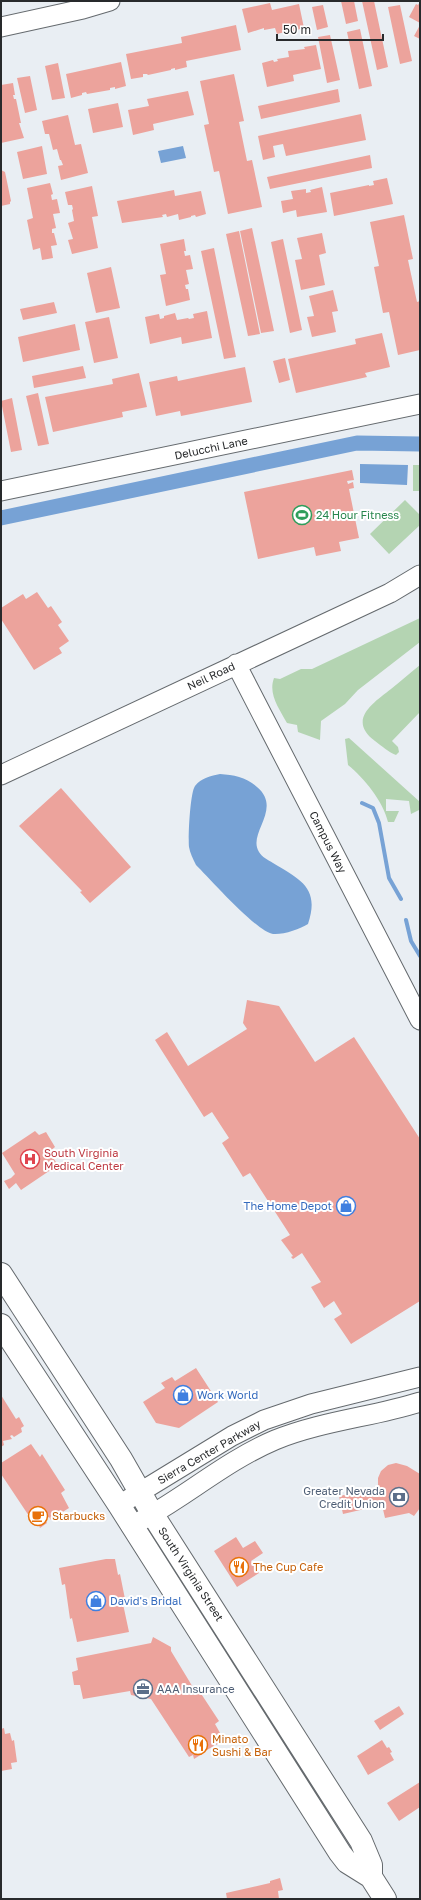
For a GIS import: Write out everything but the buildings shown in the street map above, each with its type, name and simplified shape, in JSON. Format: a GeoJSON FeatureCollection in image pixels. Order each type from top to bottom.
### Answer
{"type":"FeatureCollection","features":[{"type":"Feature","properties":{"kind":"main road","name":"South Virginia Street"},"geometry":{"type":"LineString","coordinates":[[1,1274],[141,1492],[153,1515],[361,1842],[371,1865],[370,1877]]}},
{"type":"Feature","properties":{"kind":"main road","name":"South Virginia Street"},"geometry":{"type":"LineString","coordinates":[[1,1325],[119,1505],[340,1853],[347,1862],[370,1877],[385,1899]]}},
{"type":"Feature","properties":{"kind":"street"},"geometry":{"type":"LineString","coordinates":[[1,27],[83,9],[110,1]]}},
{"type":"Feature","properties":{"kind":"street","name":"Delucchi Lane"},"geometry":{"type":"LineString","coordinates":[[1,491],[420,404]]}},
{"type":"Feature","properties":{"kind":"street","name":"Neil Road"},"geometry":{"type":"LineString","coordinates":[[1,775],[390,593],[420,575]]}},
{"type":"Feature","properties":{"kind":"street","name":"Campus Way"},"geometry":{"type":"LineString","coordinates":[[236,664],[420,1020]]}},
{"type":"Feature","properties":{"kind":"street","name":"Sierra Center Parkway"},"geometry":{"type":"LineString","coordinates":[[119,1505],[232,1436],[264,1420],[311,1404],[420,1377]]}},
{"type":"Feature","properties":{"kind":"street","name":"Sierra Center Parkway"},"geometry":{"type":"LineString","coordinates":[[131,1526],[153,1515],[234,1462],[276,1440],[346,1418],[420,1402]]}},
{"type":"Feature","properties":{"kind":"green space"},"geometry":{"type":"Polygon","coordinates":[[[413,465],[420,465],[420,491],[413,491],[413,465]]]}},
{"type":"Feature","properties":{"kind":"green space"},"geometry":{"type":"Polygon","coordinates":[[[405,500],[420,515],[420,525],[389,554],[370,534],[405,500]]]}},
{"type":"Feature","properties":{"kind":"green space"},"geometry":{"type":"Polygon","coordinates":[[[420,618],[420,642],[358,690],[345,704],[321,721],[320,740],[298,732],[297,725],[287,723],[273,695],[272,690],[274,678],[280,679],[301,669],[312,669],[420,618]]]}},
{"type":"Feature","properties":{"kind":"green space"},"geometry":{"type":"Polygon","coordinates":[[[420,665],[420,712],[392,741],[398,747],[399,752],[396,755],[385,749],[367,733],[363,726],[363,719],[366,712],[377,700],[420,665]]]}},
{"type":"Feature","properties":{"kind":"green space"},"geometry":{"type":"Polygon","coordinates":[[[349,738],[420,802],[419,810],[411,814],[409,801],[386,799],[386,811],[399,811],[394,822],[388,822],[382,806],[372,790],[348,765],[345,739],[349,738]]]}},
{"type":"Feature","properties":{"kind":"water"},"geometry":{"type":"Polygon","coordinates":[[[183,146],[186,158],[161,163],[158,151],[183,146]]]}},
{"type":"Feature","properties":{"kind":"water"},"geometry":{"type":"Polygon","coordinates":[[[360,464],[408,465],[407,485],[360,483],[360,464]]]}},
{"type":"Feature","properties":{"kind":"water"},"geometry":{"type":"Polygon","coordinates":[[[220,774],[244,779],[257,787],[264,795],[267,804],[266,812],[257,837],[259,852],[265,858],[300,880],[306,886],[310,893],[312,902],[308,924],[296,930],[282,934],[273,934],[266,931],[245,915],[196,865],[189,847],[193,790],[200,781],[220,774]]]}},
{"type":"Feature","properties":{"kind":"waterway"},"geometry":{"type":"LineString","coordinates":[[1,518],[357,443],[420,444]]}},
{"type":"Feature","properties":{"kind":"waterway"},"geometry":{"type":"LineString","coordinates":[[362,803],[373,808],[379,823],[389,878],[401,899]]}},
{"type":"Feature","properties":{"kind":"waterway"},"geometry":{"type":"LineString","coordinates":[[406,920],[411,941],[420,956]]}},
{"type":"Feature","properties":{"kind":"place","name":"24 Hour Fitness"},"geometry":{"type":"Point","coordinates":[302,515]}},
{"type":"Feature","properties":{"kind":"place","name":"South Virginia Medical Center"},"geometry":{"type":"Point","coordinates":[30,1159]}},
{"type":"Feature","properties":{"kind":"place","name":"The Home Depot"},"geometry":{"type":"Point","coordinates":[346,1206]}},
{"type":"Feature","properties":{"kind":"place","name":"Work World"},"geometry":{"type":"Point","coordinates":[183,1395]}},
{"type":"Feature","properties":{"kind":"place","name":"Greater Nevada Credit Union"},"geometry":{"type":"Point","coordinates":[399,1497]}},
{"type":"Feature","properties":{"kind":"place","name":"Starbucks"},"geometry":{"type":"Point","coordinates":[38,1516]}},
{"type":"Feature","properties":{"kind":"place","name":"The Cup Cafe"},"geometry":{"type":"Point","coordinates":[239,1567]}},
{"type":"Feature","properties":{"kind":"place","name":"David's Bridal"},"geometry":{"type":"Point","coordinates":[96,1601]}},
{"type":"Feature","properties":{"kind":"place","name":"AAA Insurance"},"geometry":{"type":"Point","coordinates":[143,1689]}},
{"type":"Feature","properties":{"kind":"place","name":"Minato Sushi & Bar"},"geometry":{"type":"Point","coordinates":[198,1745]}}]}
